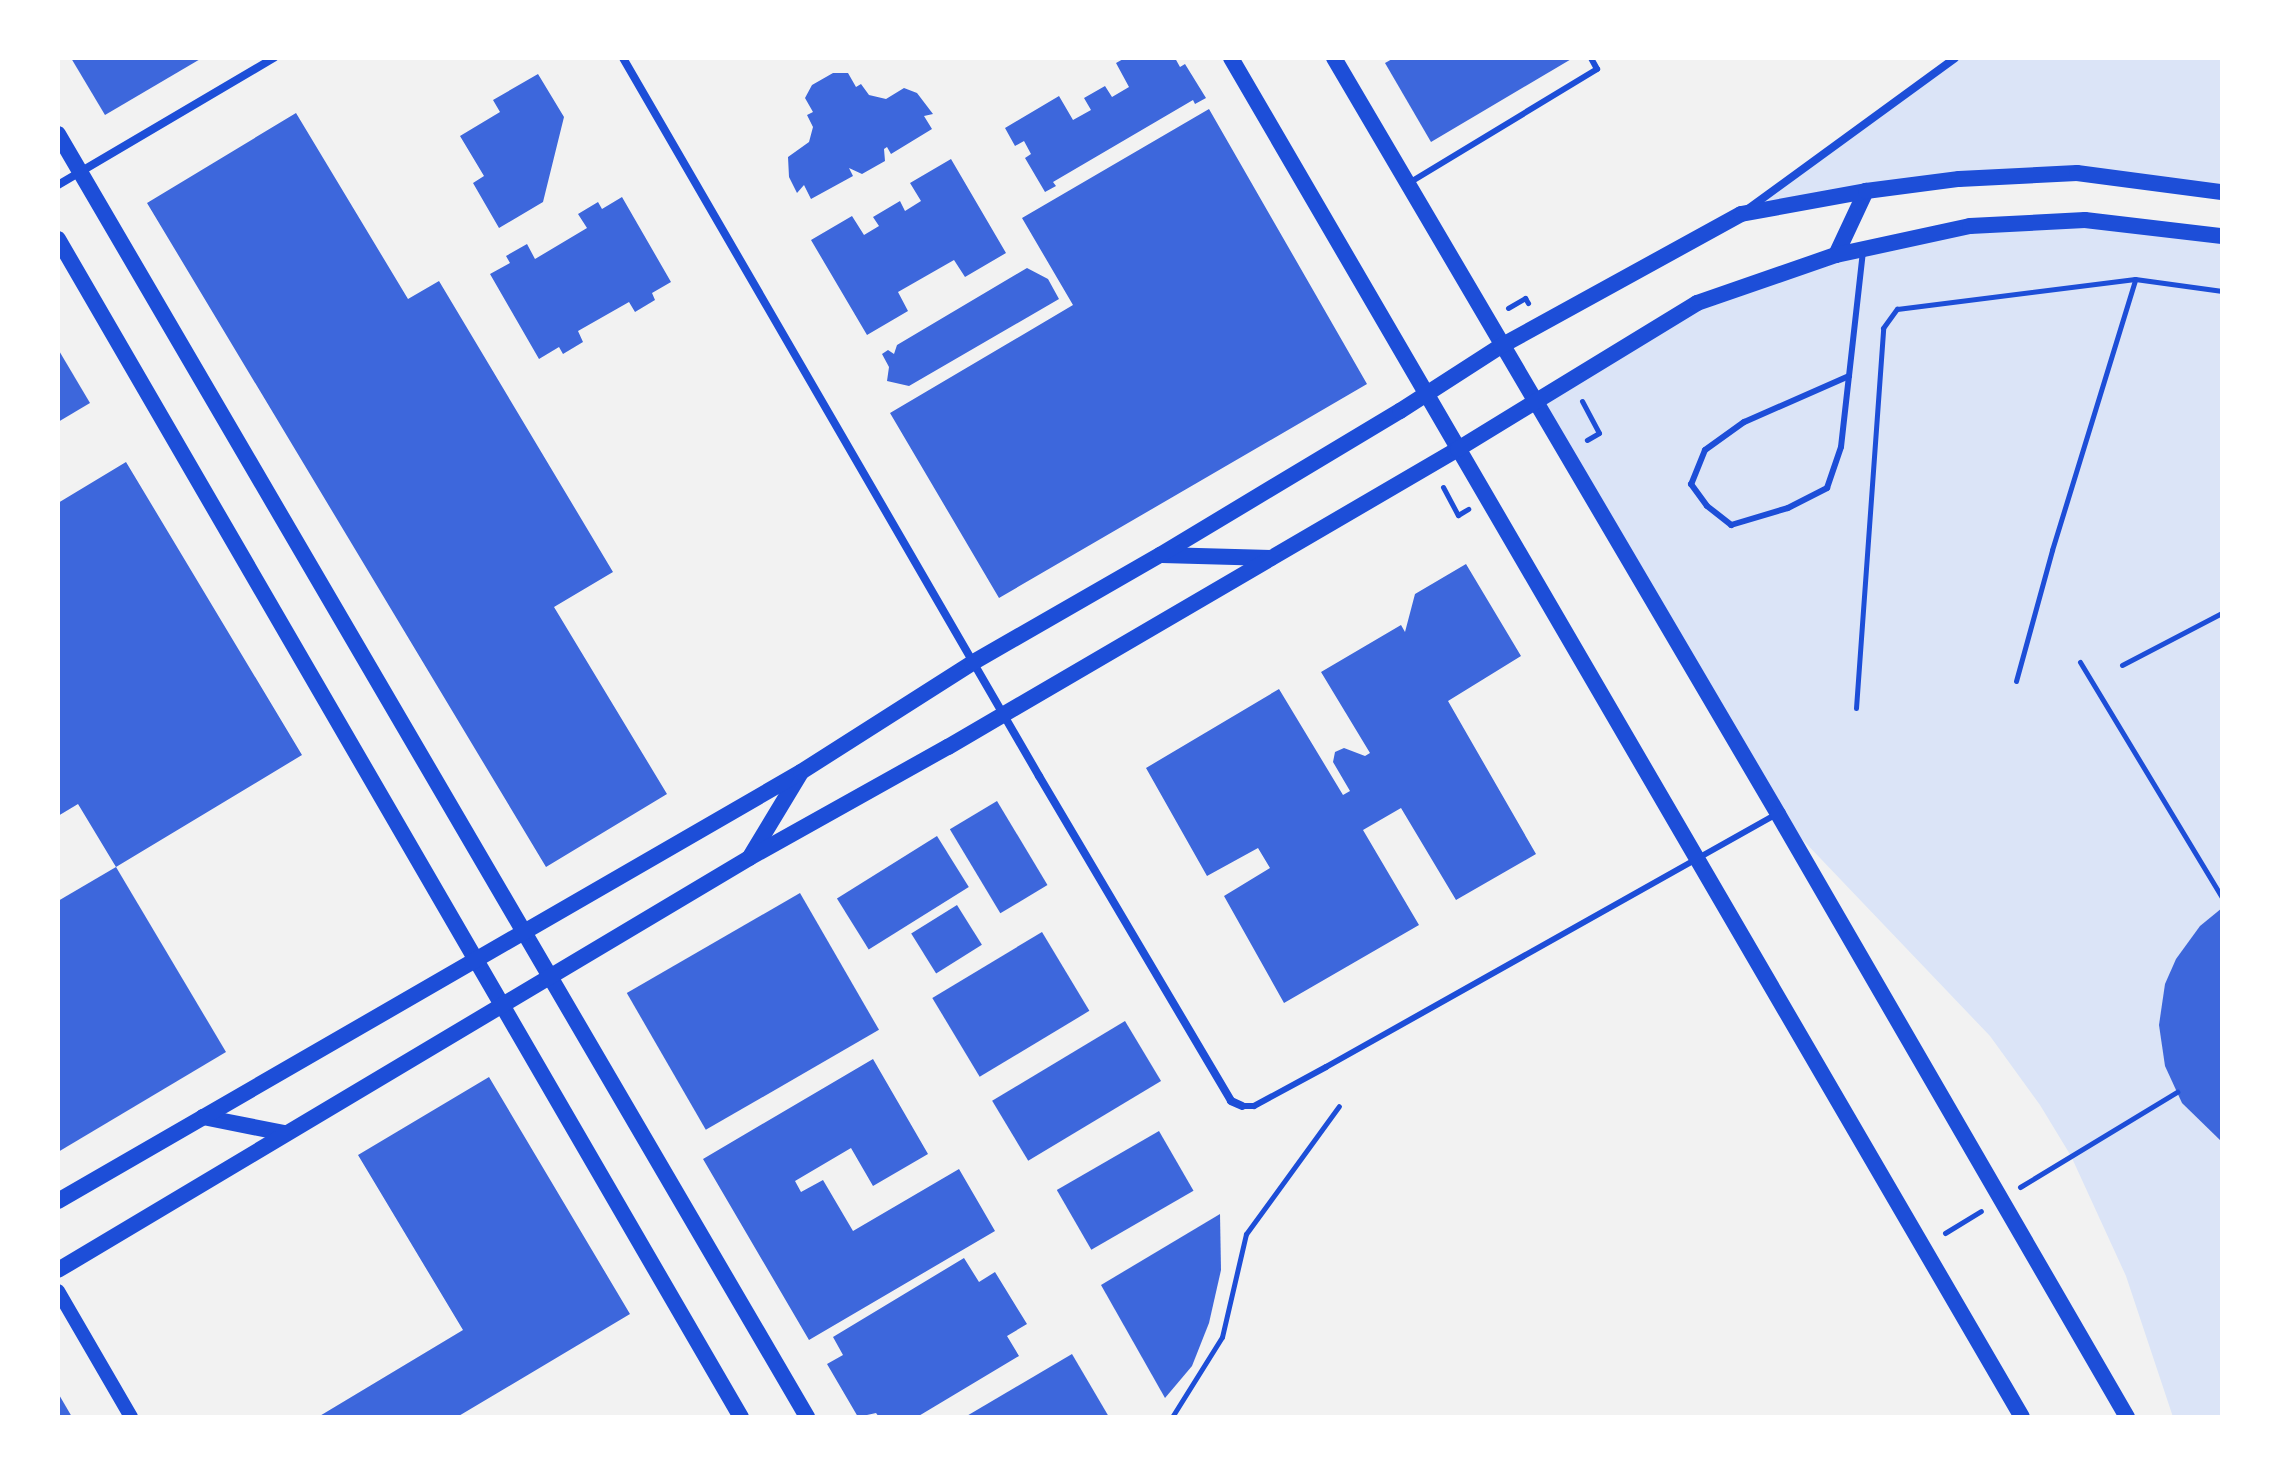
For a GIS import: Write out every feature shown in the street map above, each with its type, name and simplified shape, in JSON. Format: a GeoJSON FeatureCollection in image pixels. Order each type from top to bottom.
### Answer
{"type":"FeatureCollection","features":[{"type":"Feature","properties":{"kind":"main road"},"geometry":{"type":"LineString","coordinates":[[1231,58],[2022,1417]]}},
{"type":"Feature","properties":{"kind":"main road"},"geometry":{"type":"LineString","coordinates":[[1334,58],[1409,183],[1532,402],[1778,814],[2127,1417]]}},
{"type":"Feature","properties":{"kind":"main road"},"geometry":{"type":"LineString","coordinates":[[58,134],[807,1417]]}},
{"type":"Feature","properties":{"kind":"main road"},"geometry":{"type":"LineString","coordinates":[[58,1201],[801,772],[972,663],[1160,555],[1427,395],[1501,346],[1741,214],[1866,191],[1959,179],[2077,173],[2222,192]]}},
{"type":"Feature","properties":{"kind":"main road"},"geometry":{"type":"LineString","coordinates":[[1836,255],[1866,191]]}},
{"type":"Feature","properties":{"kind":"main road"},"geometry":{"type":"LineString","coordinates":[[58,1270],[749,858],[1004,715],[1458,449],[1697,303],[1836,255],[1970,226],[2085,220],[2222,236]]}},
{"type":"Feature","properties":{"kind":"main road"},"geometry":{"type":"LineString","coordinates":[[58,239],[741,1417]]}},
{"type":"Feature","properties":{"kind":"main road"},"geometry":{"type":"LineString","coordinates":[[1160,555],[1271,558]]}},
{"type":"Feature","properties":{"kind":"main road"},"geometry":{"type":"LineString","coordinates":[[749,858],[801,772]]}},
{"type":"Feature","properties":{"kind":"main road"},"geometry":{"type":"LineString","coordinates":[[203,1117],[284,1133]]}},
{"type":"Feature","properties":{"kind":"street"},"geometry":{"type":"LineString","coordinates":[[58,185],[274,58]]}},
{"type":"Feature","properties":{"kind":"street"},"geometry":{"type":"LineString","coordinates":[[623,58],[972,663],[1231,1101],[1242,1106]]}},
{"type":"Feature","properties":{"kind":"street"},"geometry":{"type":"LineString","coordinates":[[1741,214],[1955,58]]}},
{"type":"Feature","properties":{"kind":"street"},"geometry":{"type":"LineString","coordinates":[[58,1291],[131,1417]]}},
{"type":"Feature","properties":{"kind":"lane"},"geometry":{"type":"LineString","coordinates":[[1409,183],[1597,69],[1591,58]]}},
{"type":"Feature","properties":{"kind":"lane"},"geometry":{"type":"LineString","coordinates":[[1849,376],[1744,422],[1705,450],[1691,484],[1707,506],[1731,525],[1788,508],[1827,488],[1841,447],[1849,376],[1863,249]]}},
{"type":"Feature","properties":{"kind":"lane"},"geometry":{"type":"LineString","coordinates":[[1242,1106],[1254,1106],[1326,1067],[1778,814]]}},
{"type":"Feature","properties":{"kind":"path"},"geometry":{"type":"LineString","coordinates":[[1856,708],[1883,328],[1897,309],[2135,279],[2222,291]]}},
{"type":"Feature","properties":{"kind":"path"},"geometry":{"type":"LineString","coordinates":[[2016,681],[2052,550],[2135,279]]}},
{"type":"Feature","properties":{"kind":"path"},"geometry":{"type":"LineString","coordinates":[[1564,455],[1599,433],[1571,379]]}},
{"type":"Feature","properties":{"kind":"path"},"geometry":{"type":"LineString","coordinates":[[2122,665],[2222,613]]}},
{"type":"Feature","properties":{"kind":"path"},"geometry":{"type":"LineString","coordinates":[[2080,662],[2222,897]]}},
{"type":"Feature","properties":{"kind":"path"},"geometry":{"type":"LineString","coordinates":[[2071,1156],[2177,1092]]}},
{"type":"Feature","properties":{"kind":"path"},"geometry":{"type":"LineString","coordinates":[[1172,1417],[1222,1337],[1246,1234],[1339,1106]]}},
{"type":"Feature","properties":{"kind":"shaded area"},"geometry":{"type":"Polygon","coordinates":[[[1955,58],[2222,58],[2222,192],[2077,173],[1959,179],[1741,214],[1955,58]]]}},
{"type":"Feature","properties":{"kind":"shaded area"},"geometry":{"type":"Polygon","coordinates":[[[2085,220],[2222,236],[2222,1417],[2173,1417],[2126,1276],[2071,1156],[2040,1105],[1990,1036],[1778,814],[1532,402],[1697,303],[1836,255],[1970,226],[2085,220]]]}},
{"type":"Feature","properties":{"kind":"building"},"geometry":{"type":"Polygon","coordinates":[[[71,58],[202,58],[105,115],[71,58]]]}},
{"type":"Feature","properties":{"kind":"building"},"geometry":{"type":"Polygon","coordinates":[[[1125,58],[1175,58],[1180,67],[1185,64],[1206,98],[1195,104],[1193,100],[1053,182],[1056,186],[1045,192],[1025,158],[1031,154],[1024,141],[1015,146],[1005,128],[1059,96],[1073,120],[1091,110],[1084,98],[1105,86],[1112,97],[1129,87],[1116,63],[1125,58]]]}},
{"type":"Feature","properties":{"kind":"building"},"geometry":{"type":"Polygon","coordinates":[[[1394,58],[1573,58],[1431,142],[1385,63],[1394,58]]]}},
{"type":"Feature","properties":{"kind":"building"},"geometry":{"type":"Polygon","coordinates":[[[833,73],[848,73],[856,87],[861,84],[869,95],[886,99],[904,88],[917,93],[933,114],[924,116],[932,129],[891,154],[887,147],[884,149],[885,161],[862,174],[849,168],[853,176],[811,199],[804,185],[797,193],[789,177],[788,157],[809,142],[813,127],[807,115],[813,112],[805,98],[812,85],[833,73]]]}},
{"type":"Feature","properties":{"kind":"building"},"geometry":{"type":"Polygon","coordinates":[[[538,74],[564,117],[543,202],[499,228],[473,183],[484,176],[460,136],[500,112],[493,100],[538,74]]]}},
{"type":"Feature","properties":{"kind":"building"},"geometry":{"type":"Polygon","coordinates":[[[1209,109],[1367,384],[999,598],[890,413],[1073,305],[1022,218],[1209,109]]]}},
{"type":"Feature","properties":{"kind":"building"},"geometry":{"type":"Polygon","coordinates":[[[296,113],[408,299],[439,281],[613,572],[554,607],[667,794],[546,867],[147,203],[296,113]]]}},
{"type":"Feature","properties":{"kind":"building"},"geometry":{"type":"Polygon","coordinates":[[[951,159],[1006,253],[965,277],[954,260],[898,292],[908,311],[867,335],[811,240],[852,216],[864,235],[879,226],[873,217],[900,201],[905,211],[921,201],[910,183],[951,159]]]}},
{"type":"Feature","properties":{"kind":"building"},"geometry":{"type":"Polygon","coordinates":[[[622,197],[671,282],[652,293],[655,300],[635,312],[629,302],[578,331],[583,342],[563,354],[559,347],[539,359],[490,274],[510,263],[506,256],[527,244],[535,259],[587,228],[578,214],[598,202],[602,209],[622,197]]]}},
{"type":"Feature","properties":{"kind":"building"},"geometry":{"type":"Polygon","coordinates":[[[1027,268],[1048,279],[1059,299],[909,386],[887,381],[889,367],[882,354],[888,350],[894,354],[897,345],[1027,268]]]}},
{"type":"Feature","properties":{"kind":"building"},"geometry":{"type":"Polygon","coordinates":[[[58,349],[90,403],[58,422],[58,349]]]}},
{"type":"Feature","properties":{"kind":"building"},"geometry":{"type":"Polygon","coordinates":[[[126,462],[302,755],[116,867],[78,804],[58,816],[58,503],[126,462]]]}},
{"type":"Feature","properties":{"kind":"building"},"geometry":{"type":"Polygon","coordinates":[[[1466,564],[1521,656],[1448,701],[1536,854],[1456,900],[1401,808],[1363,830],[1419,925],[1284,1003],[1224,896],[1270,868],[1258,848],[1207,876],[1146,768],[1279,689],[1343,795],[1350,791],[1333,762],[1335,752],[1344,748],[1365,756],[1370,753],[1321,672],[1401,625],[1405,632],[1415,594],[1466,564]]]}},
{"type":"Feature","properties":{"kind":"building"},"geometry":{"type":"Polygon","coordinates":[[[997,801],[1047,885],[1000,913],[950,829],[997,801]]]}},
{"type":"Feature","properties":{"kind":"building"},"geometry":{"type":"Polygon","coordinates":[[[937,836],[969,887],[869,949],[837,899],[937,836]]]}},
{"type":"Feature","properties":{"kind":"building"},"geometry":{"type":"Polygon","coordinates":[[[116,867],[226,1052],[58,1152],[58,901],[116,867]]]}},
{"type":"Feature","properties":{"kind":"building"},"geometry":{"type":"Polygon","coordinates":[[[800,893],[879,1030],[706,1130],[627,993],[800,893]]]}},
{"type":"Feature","properties":{"kind":"building"},"geometry":{"type":"Polygon","coordinates":[[[957,905],[982,945],[936,973],[911,934],[957,905]]]}},
{"type":"Feature","properties":{"kind":"building"},"geometry":{"type":"Polygon","coordinates":[[[2222,908],[2222,1142],[2182,1103],[2165,1066],[2159,1025],[2165,984],[2176,959],[2200,926],[2222,908]]]}},
{"type":"Feature","properties":{"kind":"building"},"geometry":{"type":"Polygon","coordinates":[[[1042,932],[1089,1011],[980,1077],[932,998],[1042,932]]]}},
{"type":"Feature","properties":{"kind":"building"},"geometry":{"type":"Polygon","coordinates":[[[1125,1021],[1161,1081],[1028,1161],[992,1101],[1125,1021]]]}},
{"type":"Feature","properties":{"kind":"building"},"geometry":{"type":"Polygon","coordinates":[[[873,1059],[928,1154],[873,1186],[851,1148],[795,1181],[801,1192],[823,1180],[853,1231],[959,1169],[995,1231],[809,1340],[703,1159],[873,1059]]]}},
{"type":"Feature","properties":{"kind":"building"},"geometry":{"type":"Polygon","coordinates":[[[489,1077],[630,1314],[457,1417],[318,1417],[463,1330],[358,1155],[489,1077]]]}},
{"type":"Feature","properties":{"kind":"building"},"geometry":{"type":"Polygon","coordinates":[[[1159,1131],[1194,1191],[1091,1250],[1057,1190],[1159,1131]]]}},
{"type":"Feature","properties":{"kind":"building"},"geometry":{"type":"Polygon","coordinates":[[[1220,1214],[1221,1270],[1209,1323],[1192,1366],[1165,1398],[1101,1285],[1220,1214]]]}},
{"type":"Feature","properties":{"kind":"building"},"geometry":{"type":"Polygon","coordinates":[[[964,1258],[979,1282],[995,1272],[1027,1324],[1007,1336],[1019,1356],[917,1417],[879,1417],[876,1413],[858,1417],[827,1364],[843,1355],[833,1337],[964,1258]]]}},
{"type":"Feature","properties":{"kind":"building"},"geometry":{"type":"Polygon","coordinates":[[[1072,1354],[1109,1417],[965,1417],[1072,1354]]]}},
{"type":"Feature","properties":{"kind":"building"},"geometry":{"type":"Polygon","coordinates":[[[58,1393],[72,1417],[58,1417],[58,1393]]]}}]}
